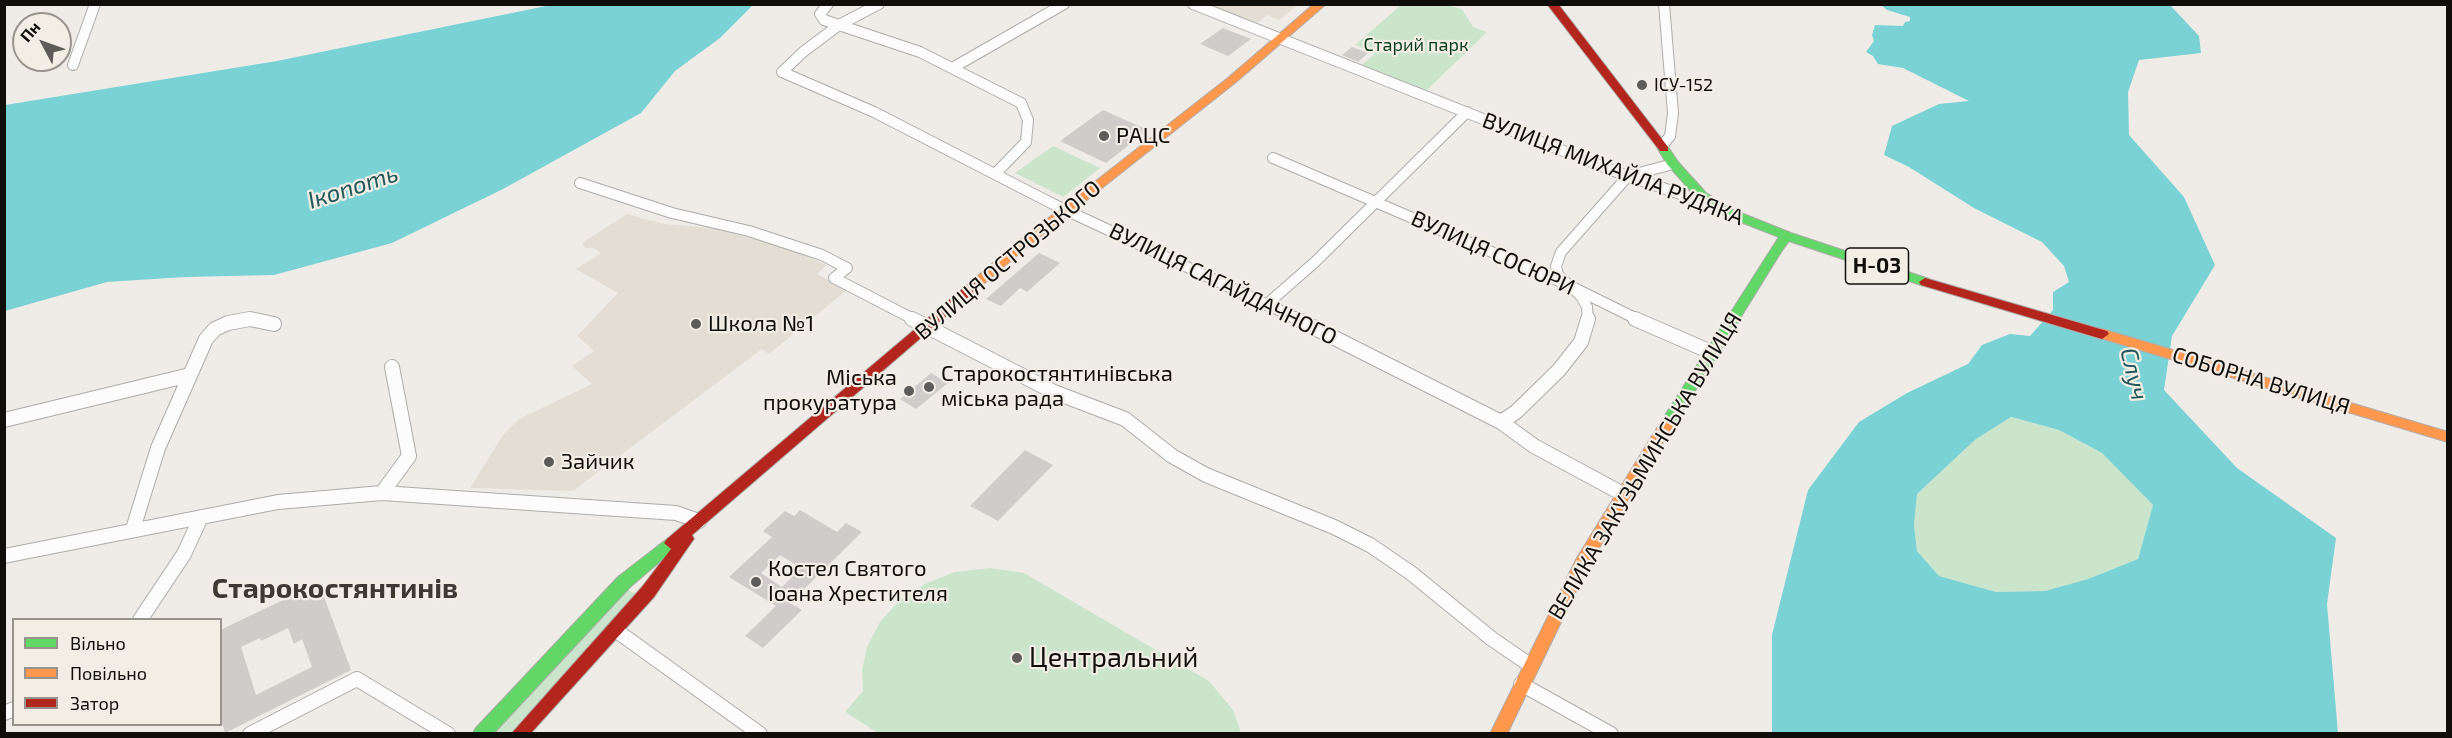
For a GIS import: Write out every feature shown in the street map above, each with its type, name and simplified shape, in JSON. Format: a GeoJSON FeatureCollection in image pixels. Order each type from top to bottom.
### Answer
{"type":"FeatureCollection","features":[{"type":"Feature","properties":{"kind":"main road","name":"ВУЛИЦЯ ОСТРОЗЬКОГО"},"geometry":{"type":"LineString","coordinates":[[481,734],[624,582],[1065,210],[1232,80],[1321,4]]}},
{"type":"Feature","properties":{"kind":"main road","name":"Н-03"},"geometry":{"type":"LineString","coordinates":[[1552,4],[1662,146],[1673,164],[1692,186],[1717,207]]}},
{"type":"Feature","properties":{"kind":"main road","name":"ВУЛИЦЯ МИХАЙЛА РУДЯКА"},"geometry":{"type":"LineString","coordinates":[[1717,207],[1787,236],[1919,280],[2039,315]]}},
{"type":"Feature","properties":{"kind":"main road","name":"ВЕЛИКА ЗАКУЗЬМИНСЬКА ВУЛИЦЯ"},"geometry":{"type":"LineString","coordinates":[[1498,734],[1582,562],[1711,352],[1776,249],[1787,236]]}},
{"type":"Feature","properties":{"kind":"main road","name":"СОБОРНА ВУЛИЦЯ"},"geometry":{"type":"LineString","coordinates":[[2039,315],[2448,437]]}},
{"type":"Feature","properties":{"kind":"main road","name":"ВУЛИЦЯ ОСТРОЗЬКОГО"},"geometry":{"type":"LineString","coordinates":[[519,734],[648,592],[699,521]]}},
{"type":"Feature","properties":{"kind":"main road"},"geometry":{"type":"LineString","coordinates":[[624,582],[641,581],[646,585],[648,592]]}},
{"type":"Feature","properties":{"kind":"street"},"geometry":{"type":"LineString","coordinates":[[74,65],[95,4]]}},
{"type":"Feature","properties":{"kind":"street"},"geometry":{"type":"LineString","coordinates":[[828,4],[820,14],[824,20],[920,52],[954,67],[1021,103],[1028,120],[1026,142],[995,174]]}},
{"type":"Feature","properties":{"kind":"street"},"geometry":{"type":"LineString","coordinates":[[839,24],[879,4]]}},
{"type":"Feature","properties":{"kind":"street"},"geometry":{"type":"LineString","coordinates":[[954,67],[1064,4]]}},
{"type":"Feature","properties":{"kind":"street","name":"ВУЛИЦЯ МИХАЙЛА РУДЯКА"},"geometry":{"type":"LineString","coordinates":[[1193,4],[1628,176],[1717,207]]}},
{"type":"Feature","properties":{"kind":"street"},"geometry":{"type":"LineString","coordinates":[[1662,146],[1670,136],[1673,113],[1664,4]]}},
{"type":"Feature","properties":{"kind":"street","name":"ВУЛИЦЯ САГАЙДАЧНОГО"},"geometry":{"type":"LineString","coordinates":[[839,24],[782,72],[873,112],[1065,210],[1210,276],[1382,360],[1501,422],[1534,446],[1623,494]]}},
{"type":"Feature","properties":{"kind":"street"},"geometry":{"type":"LineString","coordinates":[[1266,305],[1315,262],[1467,112]]}},
{"type":"Feature","properties":{"kind":"street","name":"ВУЛИЦЯ СОСЮРИ"},"geometry":{"type":"LineString","coordinates":[[1273,158],[1566,284],[1607,306],[1711,352]]}},
{"type":"Feature","properties":{"kind":"street"},"geometry":{"type":"LineString","coordinates":[[1501,422],[1516,412],[1560,370],[1581,342],[1588,319],[1587,307],[1581,296],[1558,275],[1556,266],[1561,252],[1628,176],[1673,164]]}},
{"type":"Feature","properties":{"kind":"street"},"geometry":{"type":"LineString","coordinates":[[580,183],[672,213],[749,231],[822,255],[847,268],[834,278],[925,327],[1054,392],[1125,419],[1172,456],[1206,475],[1334,527],[1370,545],[1411,573],[1492,639],[1530,665]]}},
{"type":"Feature","properties":{"kind":"street"},"geometry":{"type":"LineString","coordinates":[[133,529],[158,448],[206,339],[215,329],[228,323],[250,319],[274,324]]}},
{"type":"Feature","properties":{"kind":"street"},"geometry":{"type":"LineString","coordinates":[[382,493],[410,456],[392,367]]}},
{"type":"Feature","properties":{"kind":"street"},"geometry":{"type":"LineString","coordinates":[[4,420],[190,375]]}},
{"type":"Feature","properties":{"kind":"street"},"geometry":{"type":"LineString","coordinates":[[4,556],[278,502],[382,493],[676,513],[699,521]]}},
{"type":"Feature","properties":{"kind":"street"},"geometry":{"type":"LineString","coordinates":[[141,618],[184,554],[201,517]]}},
{"type":"Feature","properties":{"kind":"street"},"geometry":{"type":"LineString","coordinates":[[614,629],[760,734]]}},
{"type":"Feature","properties":{"kind":"street"},"geometry":{"type":"LineString","coordinates":[[250,734],[357,679],[447,734]]}},
{"type":"Feature","properties":{"kind":"street"},"geometry":{"type":"LineString","coordinates":[[1521,684],[1611,734]]}},
{"type":"Feature","properties":{"kind":"shaded area"},"geometry":{"type":"Polygon","coordinates":[[[1209,5],[1298,5],[1279,20],[1267,15],[1257,23],[1209,5]]]}},
{"type":"Feature","properties":{"kind":"shaded area","name":"Школа №1"},"geometry":{"type":"Polygon","coordinates":[[[627,214],[664,224],[714,228],[783,247],[827,265],[817,274],[847,290],[769,354],[762,349],[573,491],[470,488],[503,435],[519,419],[592,384],[572,366],[594,351],[577,336],[618,293],[576,269],[601,253],[594,248],[585,248],[582,243],[627,214]]]}},
{"type":"Feature","properties":{"kind":"green space","name":"Старий парк"},"geometry":{"type":"Polygon","coordinates":[[[1401,5],[1447,5],[1462,9],[1473,27],[1487,32],[1426,91],[1361,66],[1375,53],[1355,45],[1401,5]]]}},
{"type":"Feature","properties":{"kind":"green space"},"geometry":{"type":"Polygon","coordinates":[[[1053,146],[1100,168],[1063,197],[1015,173],[1053,146]]]}},
{"type":"Feature","properties":{"kind":"green space"},"geometry":{"type":"Polygon","coordinates":[[[2010,417],[2059,430],[2102,453],[2153,505],[2138,559],[2088,579],[2045,591],[1996,592],[1939,576],[1917,551],[1914,525],[1917,494],[1976,439],[2010,417]]]}},
{"type":"Feature","properties":{"kind":"green space","name":"Центральний"},"geometry":{"type":"Polygon","coordinates":[[[991,568],[1024,573],[1209,681],[1233,710],[1241,733],[878,733],[845,712],[863,691],[862,670],[867,647],[880,622],[900,600],[925,584],[955,572],[991,568]]]}},
{"type":"Feature","properties":{"kind":"green space"},"geometry":{"type":"Polygon","coordinates":[[[622,588],[637,594],[510,733],[488,734],[622,588]]]}},
{"type":"Feature","properties":{"kind":"water","name":"Ікопоть"},"geometry":{"type":"Polygon","coordinates":[[[551,5],[753,5],[720,38],[675,71],[641,113],[503,189],[392,243],[274,275],[107,282],[5,311],[5,105],[277,61],[551,5]]]}},
{"type":"Feature","properties":{"kind":"water","name":"Случ"},"geometry":{"type":"Polygon","coordinates":[[[1881,5],[2170,5],[2199,36],[2201,53],[2139,60],[2128,92],[2129,135],[2184,197],[2215,265],[2172,336],[2164,390],[2237,468],[2336,538],[2327,604],[2338,733],[1772,734],[1772,635],[1808,490],[1859,422],[1907,393],[1968,364],[1982,345],[2010,334],[2030,336],[2053,310],[2053,292],[2069,282],[2064,266],[2042,242],[1974,208],[1909,167],[1884,155],[1892,126],[1939,104],[1969,101],[1903,68],[1878,64],[1873,56],[1866,52],[1874,41],[1872,35],[1875,25],[1903,26],[1905,22],[1910,21],[1910,17],[1887,10],[1881,5]],[[2011,417],[1976,439],[1917,494],[1914,525],[1917,551],[1939,576],[1996,592],[2045,591],[2088,579],[2138,559],[2153,505],[2102,453],[2059,430],[2011,417]]]}},
{"type":"Feature","properties":{"kind":"building"},"geometry":{"type":"Polygon","coordinates":[[[1223,28],[1251,39],[1228,56],[1200,44],[1223,28]]]}},
{"type":"Feature","properties":{"kind":"building"},"geometry":{"type":"Polygon","coordinates":[[[1352,47],[1368,53],[1358,62],[1342,55],[1352,47]]]}},
{"type":"Feature","properties":{"kind":"building","name":"РАЦС"},"geometry":{"type":"Polygon","coordinates":[[[1103,110],[1148,130],[1106,163],[1060,141],[1103,110]]]}},
{"type":"Feature","properties":{"kind":"building"},"geometry":{"type":"Polygon","coordinates":[[[1039,253],[1060,263],[1027,292],[1020,288],[1001,306],[986,299],[1039,253]]]}},
{"type":"Feature","properties":{"kind":"building","name":"Старокостянтинівська міська рада"},"geometry":{"type":"Polygon","coordinates":[[[931,373],[948,383],[916,409],[900,399],[931,373]]]}},
{"type":"Feature","properties":{"kind":"building"},"geometry":{"type":"Polygon","coordinates":[[[1025,450],[1053,465],[998,521],[970,506],[1025,450]]]}},
{"type":"Feature","properties":{"kind":"building","name":"Костел Святого Іоана Хрестителя"},"geometry":{"type":"Polygon","coordinates":[[[800,510],[837,532],[846,523],[862,532],[790,603],[802,610],[763,648],[745,636],[776,606],[729,577],[772,537],[763,531],[785,511],[794,516],[800,510]],[[780,555],[761,573],[782,587],[801,568],[780,555]]]}},
{"type":"Feature","properties":{"kind":"building"},"geometry":{"type":"Polygon","coordinates":[[[319,583],[351,670],[225,733],[222,723],[222,629],[319,583]],[[288,628],[261,641],[260,638],[241,647],[256,695],[312,667],[302,639],[294,644],[288,628]]]}},
{"type":"Feature","properties":{"kind":"traffic: fast"},"geometry":{"type":"LineString","coordinates":[[1664,149],[1673,164],[1702,196],[1727,212],[1787,236],[1925,282]]}},
{"type":"Feature","properties":{"kind":"traffic: fast"},"geometry":{"type":"LineString","coordinates":[[1667,424],[1776,249],[1787,236]]}},
{"type":"Feature","properties":{"kind":"traffic: fast"},"geometry":{"type":"LineString","coordinates":[[481,734],[624,582],[672,543]]}},
{"type":"Feature","properties":{"kind":"traffic: slow"},"geometry":{"type":"LineString","coordinates":[[977,283],[1018,248],[1232,80],[1321,4]]}},
{"type":"Feature","properties":{"kind":"traffic: slow"},"geometry":{"type":"LineString","coordinates":[[2102,334],[2448,437]]}},
{"type":"Feature","properties":{"kind":"traffic: slow"},"geometry":{"type":"LineString","coordinates":[[1498,734],[1582,562],[1667,424]]}},
{"type":"Feature","properties":{"kind":"traffic: jam"},"geometry":{"type":"LineString","coordinates":[[1552,4],[1664,149]]}},
{"type":"Feature","properties":{"kind":"traffic: jam"},"geometry":{"type":"LineString","coordinates":[[1925,282],[2102,334]]}},
{"type":"Feature","properties":{"kind":"traffic: jam"},"geometry":{"type":"LineString","coordinates":[[672,543],[977,283]]}},
{"type":"Feature","properties":{"kind":"traffic: jam"},"geometry":{"type":"LineString","coordinates":[[519,734],[648,592],[686,539]]}},
{"type":"Feature","properties":{"kind":"place","name":"ІСУ-152"},"geometry":{"type":"Point","coordinates":[1642,85]}},
{"type":"Feature","properties":{"kind":"place","name":"РАЦС"},"geometry":{"type":"Point","coordinates":[1104,136]}},
{"type":"Feature","properties":{"kind":"place","name":"Школа №1"},"geometry":{"type":"Point","coordinates":[696,324]}},
{"type":"Feature","properties":{"kind":"place","name":"Старокостянтинівська міська рада"},"geometry":{"type":"Point","coordinates":[929,387]}},
{"type":"Feature","properties":{"kind":"place","name":"Міська прокуратура"},"geometry":{"type":"Point","coordinates":[909,391]}},
{"type":"Feature","properties":{"kind":"place","name":"Зайчик"},"geometry":{"type":"Point","coordinates":[549,462]}},
{"type":"Feature","properties":{"kind":"place","name":"Костел Святого Іоана Хрестителя"},"geometry":{"type":"Point","coordinates":[756,582]}},
{"type":"Feature","properties":{"kind":"place","name":"Центральний"},"geometry":{"type":"Point","coordinates":[1017,658]}},
{"type":"Feature","properties":{"kind":"district","name":"Старокостянтинів"},"geometry":{"type":"Point","coordinates":[335,589]}}]}
